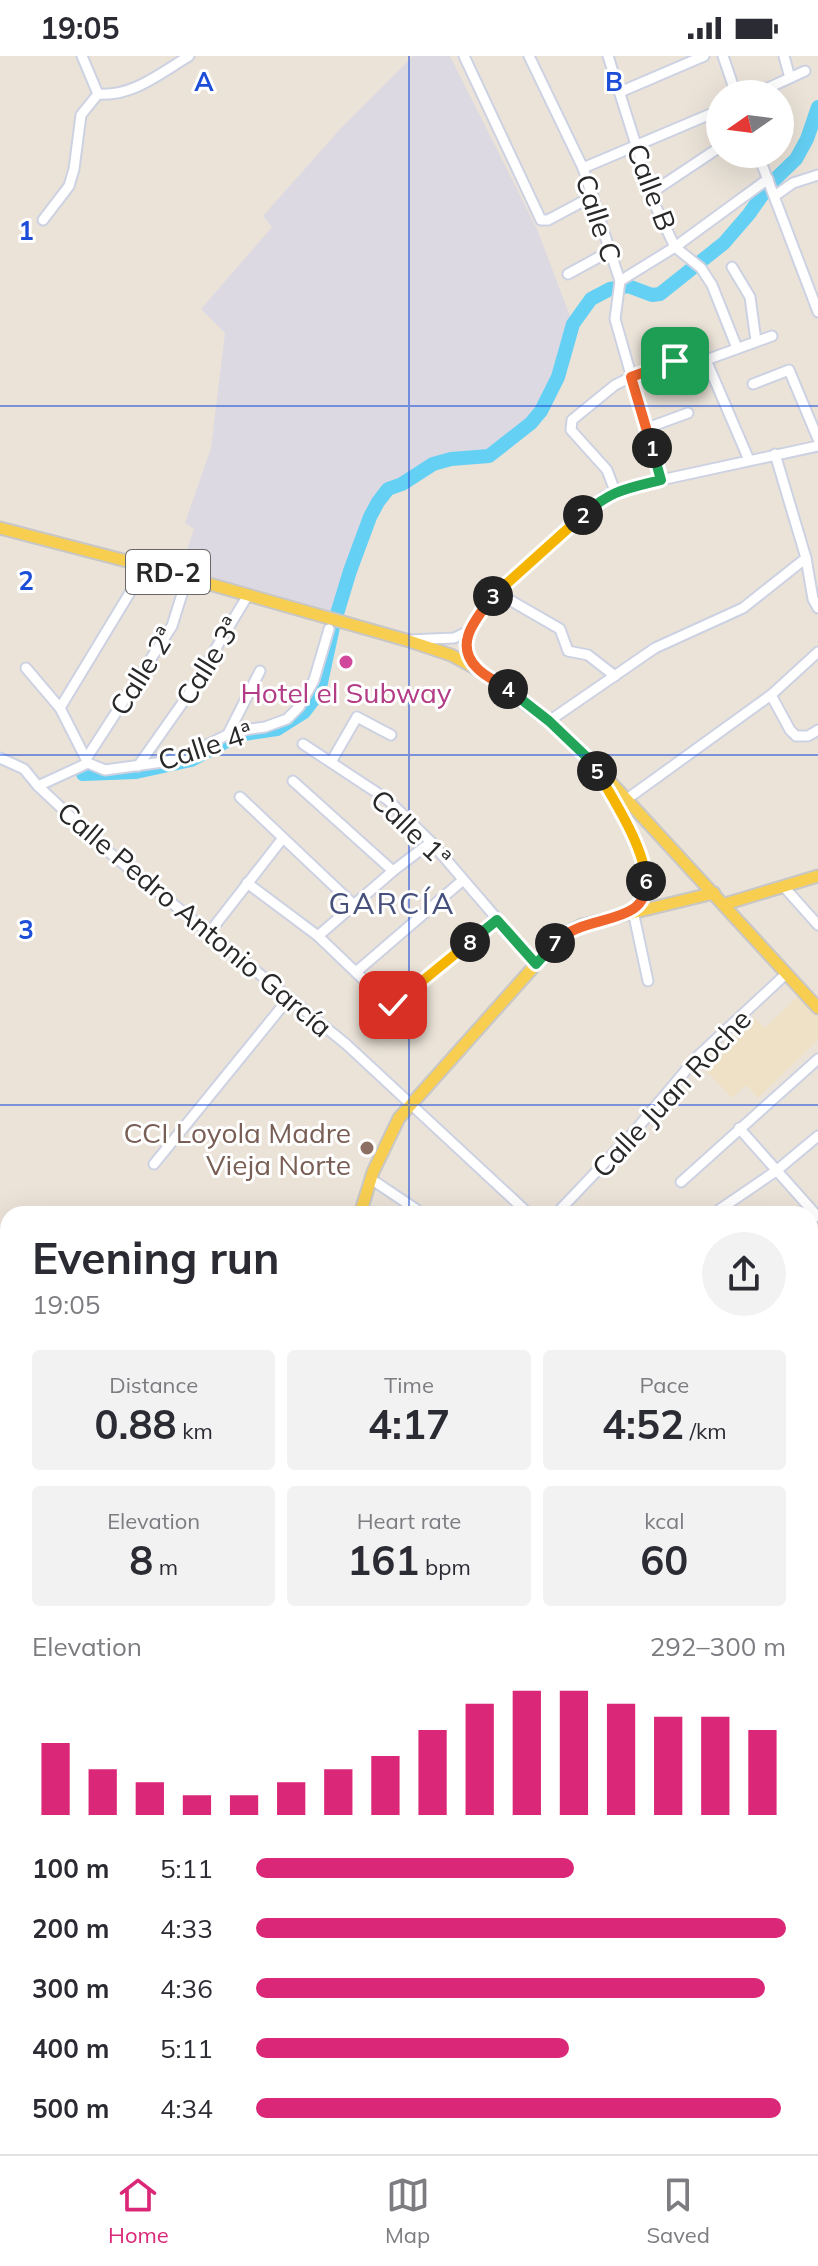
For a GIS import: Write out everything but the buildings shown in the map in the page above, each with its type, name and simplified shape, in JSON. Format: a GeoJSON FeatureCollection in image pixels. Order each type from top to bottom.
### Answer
{"type":"FeatureCollection","features":[{"type":"Feature","properties":{"kind":"main road","name":"RD-2"},"geometry":{"type":"LineString","coordinates":[[0,528],[248,595],[332,625],[350,626],[406,640],[451,655],[477,669],[549,721],[593,763],[818,1008]]}},
{"type":"Feature","properties":{"kind":"main road"},"geometry":{"type":"LineString","coordinates":[[725,904],[818,876]]}},
{"type":"Feature","properties":{"kind":"main road"},"geometry":{"type":"LineString","coordinates":[[363,1206],[371,1179],[399,1118],[562,935],[582,925],[714,893]]}},
{"type":"Feature","properties":{"kind":"street"},"geometry":{"type":"LineString","coordinates":[[82,56],[98,94]]}},
{"type":"Feature","properties":{"kind":"street"},"geometry":{"type":"LineString","coordinates":[[98,94],[114,95],[141,85],[189,56]]}},
{"type":"Feature","properties":{"kind":"street"},"geometry":{"type":"LineString","coordinates":[[464,56],[541,220],[548,220],[593,196]]}},
{"type":"Feature","properties":{"kind":"street","name":"Calle C"},"geometry":{"type":"LineString","coordinates":[[529,56],[583,168],[620,281],[615,319],[661,480]]}},
{"type":"Feature","properties":{"kind":"street","name":"Calle B"},"geometry":{"type":"LineString","coordinates":[[608,56],[651,193],[675,247],[697,264],[719,297],[737,348]]}},
{"type":"Feature","properties":{"kind":"street"},"geometry":{"type":"LineString","coordinates":[[620,92],[704,56]]}},
{"type":"Feature","properties":{"kind":"street"},"geometry":{"type":"LineString","coordinates":[[723,56],[731,80]]}},
{"type":"Feature","properties":{"kind":"street"},"geometry":{"type":"LineString","coordinates":[[784,56],[790,78]]}},
{"type":"Feature","properties":{"kind":"street"},"geometry":{"type":"LineString","coordinates":[[786,80],[805,71]]}},
{"type":"Feature","properties":{"kind":"street"},"geometry":{"type":"LineString","coordinates":[[43,220],[69,186],[81,115],[98,94]]}},
{"type":"Feature","properties":{"kind":"street"},"geometry":{"type":"LineString","coordinates":[[583,168],[706,116]]}},
{"type":"Feature","properties":{"kind":"street"},"geometry":{"type":"LineString","coordinates":[[651,193],[706,156]]}},
{"type":"Feature","properties":{"kind":"street"},"geometry":{"type":"LineString","coordinates":[[764,168],[818,312]]}},
{"type":"Feature","properties":{"kind":"street"},"geometry":{"type":"LineString","coordinates":[[775,193],[818,175]]}},
{"type":"Feature","properties":{"kind":"street"},"geometry":{"type":"LineString","coordinates":[[620,281],[675,247],[768,179]]}},
{"type":"Feature","properties":{"kind":"street"},"geometry":{"type":"LineString","coordinates":[[568,274],[610,251]]}},
{"type":"Feature","properties":{"kind":"street"},"geometry":{"type":"LineString","coordinates":[[732,267],[750,297],[756,341]]}},
{"type":"Feature","properties":{"kind":"street"},"geometry":{"type":"LineString","coordinates":[[615,491],[607,470],[576,436],[570,425],[572,420],[615,385],[631,377],[675,361],[706,360],[772,336]]}},
{"type":"Feature","properties":{"kind":"street"},"geometry":{"type":"LineString","coordinates":[[706,360],[749,460]]}},
{"type":"Feature","properties":{"kind":"street"},"geometry":{"type":"LineString","coordinates":[[753,384],[789,370],[818,439]]}},
{"type":"Feature","properties":{"kind":"street"},"geometry":{"type":"LineString","coordinates":[[647,428],[688,413]]}},
{"type":"Feature","properties":{"kind":"street"},"geometry":{"type":"LineString","coordinates":[[406,640],[454,638],[467,632],[496,592],[605,496],[615,491],[818,446]]}},
{"type":"Feature","properties":{"kind":"street"},"geometry":{"type":"LineString","coordinates":[[775,454],[818,608]]}},
{"type":"Feature","properties":{"kind":"street"},"geometry":{"type":"LineString","coordinates":[[549,721],[655,648],[743,608],[806,558]]}},
{"type":"Feature","properties":{"kind":"street"},"geometry":{"type":"LineString","coordinates":[[60,708],[146,566]]}},
{"type":"Feature","properties":{"kind":"street","name":"Calle 2ª"},"geometry":{"type":"LineString","coordinates":[[87,761],[172,626],[187,578]]}},
{"type":"Feature","properties":{"kind":"street"},"geometry":{"type":"LineString","coordinates":[[496,592],[560,629],[568,651],[588,655],[615,676]]}},
{"type":"Feature","properties":{"kind":"street","name":"Calle 3ª"},"geometry":{"type":"LineString","coordinates":[[138,766],[186,698],[248,595]]}},
{"type":"Feature","properties":{"kind":"street","name":"Calle 4ª"},"geometry":{"type":"LineString","coordinates":[[87,761],[105,770],[138,766],[182,757],[228,734],[277,724],[299,707],[314,680],[332,625]]}},
{"type":"Feature","properties":{"kind":"street"},"geometry":{"type":"LineString","coordinates":[[467,632],[469,653],[477,669]]}},
{"type":"Feature","properties":{"kind":"street"},"geometry":{"type":"LineString","coordinates":[[627,799],[771,695],[818,652]]}},
{"type":"Feature","properties":{"kind":"street"},"geometry":{"type":"LineString","coordinates":[[26,668],[60,708],[87,761],[38,786]]}},
{"type":"Feature","properties":{"kind":"street"},"geometry":{"type":"LineString","coordinates":[[228,734],[260,671]]}},
{"type":"Feature","properties":{"kind":"street"},"geometry":{"type":"LineString","coordinates":[[771,695],[796,736],[808,736],[818,730]]}},
{"type":"Feature","properties":{"kind":"street"},"geometry":{"type":"LineString","coordinates":[[331,762],[357,717],[391,735]]}},
{"type":"Feature","properties":{"kind":"street","name":"Calle 1ª"},"geometry":{"type":"LineString","coordinates":[[303,744],[388,800],[431,842],[536,964]]}},
{"type":"Feature","properties":{"kind":"street","name":"Calle Pedro Antonio García"},"geometry":{"type":"LineString","coordinates":[[0,758],[24,769],[104,848],[346,1044],[520,1206]]}},
{"type":"Feature","properties":{"kind":"street"},"geometry":{"type":"LineString","coordinates":[[593,763],[645,869],[646,892],[641,904],[633,911],[648,981]]}},
{"type":"Feature","properties":{"kind":"street"},"geometry":{"type":"LineString","coordinates":[[293,781],[393,871]]}},
{"type":"Feature","properties":{"kind":"street"},"geometry":{"type":"LineString","coordinates":[[240,797],[353,904]]}},
{"type":"Feature","properties":{"kind":"street"},"geometry":{"type":"LineString","coordinates":[[209,933],[283,838]]}},
{"type":"Feature","properties":{"kind":"street"},"geometry":{"type":"LineString","coordinates":[[318,936],[431,842]]}},
{"type":"Feature","properties":{"kind":"street"},"geometry":{"type":"LineString","coordinates":[[356,972],[463,880]]}},
{"type":"Feature","properties":{"kind":"street"},"geometry":{"type":"LineString","coordinates":[[247,883],[318,936],[389,1005],[393,1005],[497,920]]}},
{"type":"Feature","properties":{"kind":"street"},"geometry":{"type":"LineString","coordinates":[[785,888],[818,925]]}},
{"type":"Feature","properties":{"kind":"street","name":"Calle Juan Roche"},"geometry":{"type":"LineString","coordinates":[[564,1206],[634,1132],[698,1056],[787,973]]}},
{"type":"Feature","properties":{"kind":"street"},"geometry":{"type":"LineString","coordinates":[[154,1164],[289,998]]}},
{"type":"Feature","properties":{"kind":"street"},"geometry":{"type":"LineString","coordinates":[[681,1182],[818,1059]]}},
{"type":"Feature","properties":{"kind":"street"},"geometry":{"type":"LineString","coordinates":[[739,1128],[808,1206]]}},
{"type":"Feature","properties":{"kind":"street"},"geometry":{"type":"LineString","coordinates":[[725,1206],[776,1171],[818,1136]]}},
{"type":"Feature","properties":{"kind":"street"},"geometry":{"type":"LineString","coordinates":[[371,1179],[411,1206]]}},
{"type":"Feature","properties":{"kind":"shaded area"},"geometry":{"type":"Polygon","coordinates":[[[413,56],[450,56],[537,229],[573,324],[558,377],[541,411],[531,423],[489,456],[451,459],[433,464],[402,484],[388,489],[378,502],[337,613],[181,568],[194,529],[185,523],[211,448],[225,333],[201,309],[272,227],[263,216],[342,127],[413,56]]]}},
{"type":"Feature","properties":{"kind":"shaded area"},"geometry":{"type":"Polygon","coordinates":[[[799,995],[818,1015],[818,1040],[758,1098],[746,1085],[732,1098],[703,1067],[754,1018],[765,1028],[799,995]]]}},
{"type":"Feature","properties":{"kind":"waterway"},"geometry":{"type":"LineString","coordinates":[[83,774],[136,772],[191,760],[238,735],[277,729],[304,712],[319,692],[333,627],[350,571],[370,517],[388,489],[402,484],[433,464],[451,459],[489,456],[531,423],[541,411],[558,377],[573,324],[591,299],[610,289],[628,286],[652,295],[660,294],[724,243],[770,184],[796,159],[818,107]]}},
{"type":"Feature","properties":{"kind":"place","name":"Hotel el Subway"},"geometry":{"type":"Point","coordinates":[346,662]}},
{"type":"Feature","properties":{"kind":"place","name":"CCI Loyola Madre Vieja Norte"},"geometry":{"type":"Point","coordinates":[367,1148]}},
{"type":"Feature","properties":{"kind":"district","name":"GARCÍA"},"geometry":{"type":"Point","coordinates":[392,903]}},
{"type":"Feature","properties":{"kind":"route"},"geometry":{"type":"LineString","coordinates":[[393,1005],[497,920],[536,964],[562,935],[582,925],[633,911],[641,904],[646,892],[645,869],[593,763],[549,721],[505,686],[477,669],[469,653],[467,632],[496,592],[605,496],[661,480],[631,377],[675,361]]}}]}
